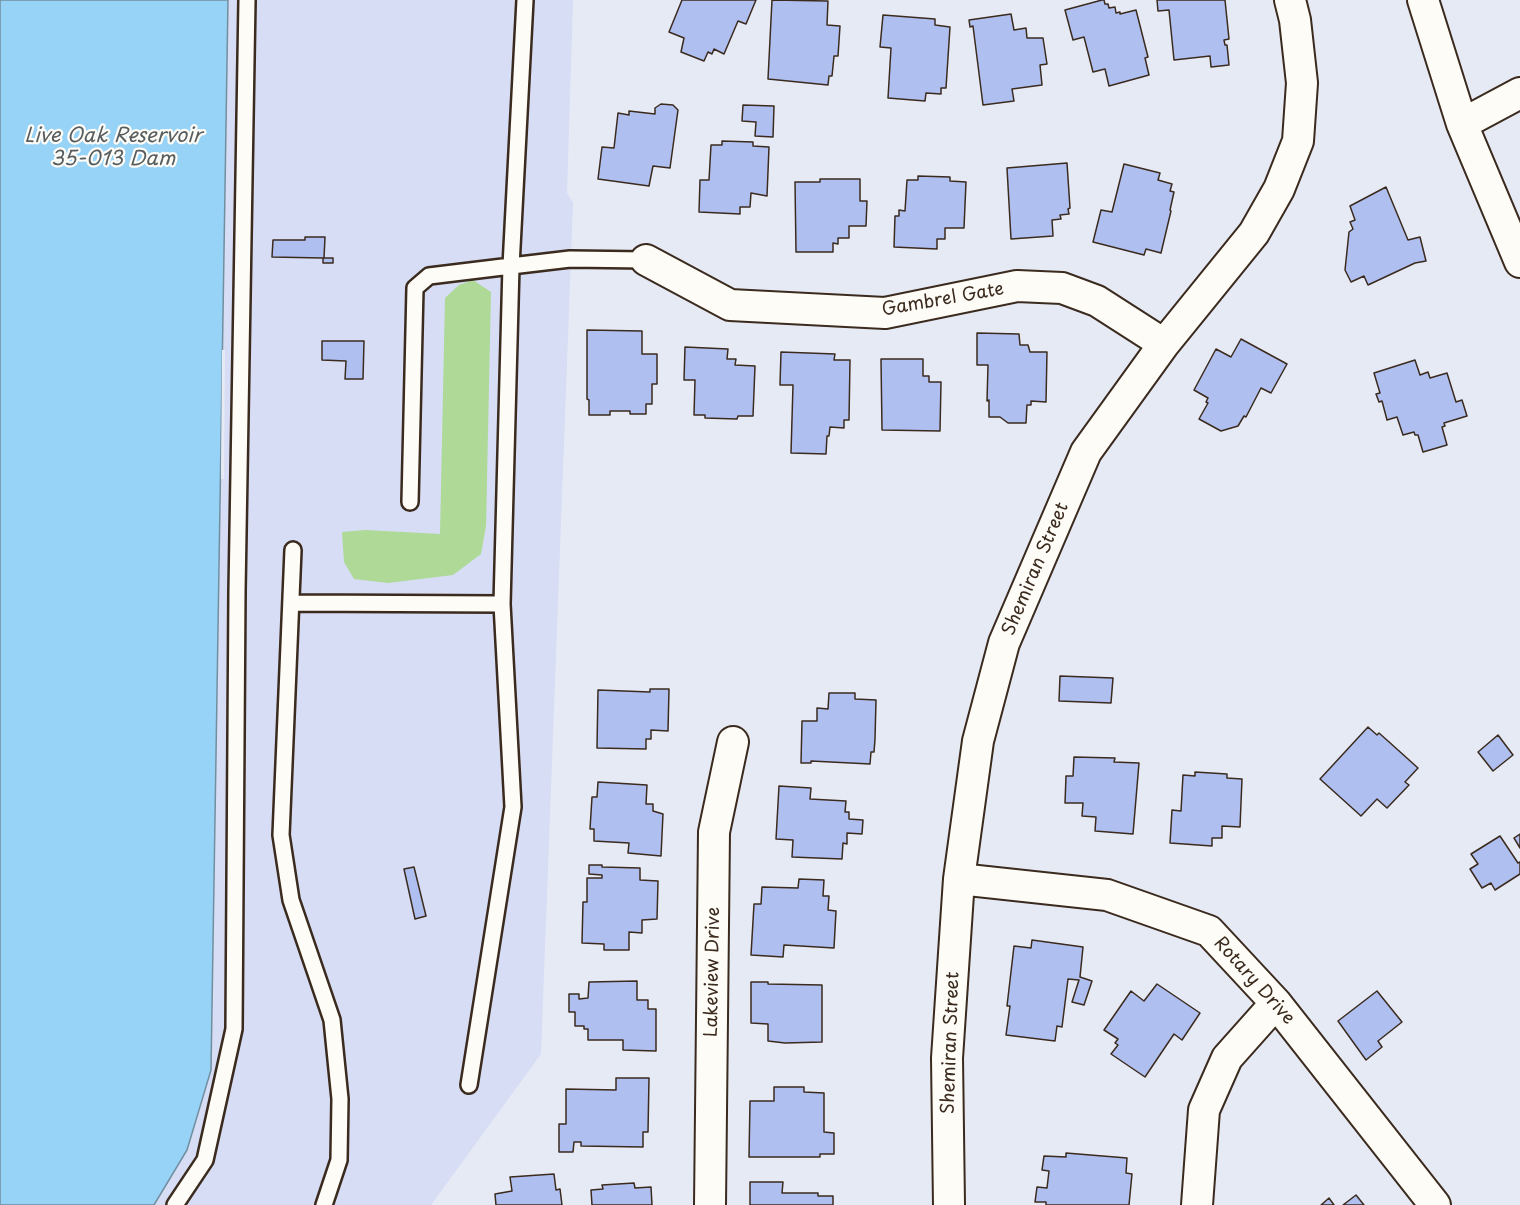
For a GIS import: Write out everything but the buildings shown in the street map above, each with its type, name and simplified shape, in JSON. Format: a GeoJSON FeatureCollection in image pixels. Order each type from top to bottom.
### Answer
{"type":"FeatureCollection","features":[{"type":"Feature","properties":{"kind":"street","name":"Shemiran Street"},"geometry":{"type":"LineString","coordinates":[[948,1205],[947,1058],[959,879],[978,741],[1005,644],[1086,452],[1164,344],[1254,233],[1279,189],[1298,141],[1302,83],[1295,20],[1290,0]]}},
{"type":"Feature","properties":{"kind":"street"},"geometry":{"type":"LineString","coordinates":[[1423,0],[1462,124],[1520,262]]}},
{"type":"Feature","properties":{"kind":"street"},"geometry":{"type":"LineString","coordinates":[[1462,124],[1520,93]]}},
{"type":"Feature","properties":{"kind":"street","name":"Gambrel Gate"},"geometry":{"type":"LineString","coordinates":[[646,260],[730,305],[885,314],[1017,286],[1062,288],[1097,301],[1164,344]]}},
{"type":"Feature","properties":{"kind":"street","name":"Lakeview Drive"},"geometry":{"type":"LineString","coordinates":[[710,1205],[714,832],[733,742]]}},
{"type":"Feature","properties":{"kind":"street","name":"Rotary Drive"},"geometry":{"type":"LineString","coordinates":[[959,879],[1107,894],[1209,931],[1276,1003],[1435,1205]]}},
{"type":"Feature","properties":{"kind":"street"},"geometry":{"type":"LineString","coordinates":[[1197,1205],[1204,1110],[1227,1058],[1276,1003]]}},
{"type":"Feature","properties":{"kind":"lane"},"geometry":{"type":"LineString","coordinates":[[175,1205],[205,1161],[234,1029],[237,591],[247,0]]}},
{"type":"Feature","properties":{"kind":"lane"},"geometry":{"type":"LineString","coordinates":[[470,1085],[513,807],[502,604],[511,266],[525,0]]}},
{"type":"Feature","properties":{"kind":"lane"},"geometry":{"type":"LineString","coordinates":[[410,502],[415,288],[429,276],[511,266],[570,259],[646,260]]}},
{"type":"Feature","properties":{"kind":"lane"},"geometry":{"type":"LineString","coordinates":[[293,549],[280,835],[291,900],[332,1020],[340,1099],[339,1160],[324,1205]]}},
{"type":"Feature","properties":{"kind":"lane"},"geometry":{"type":"LineString","coordinates":[[292,603],[502,604]]}},
{"type":"Feature","properties":{"kind":"shaded area"},"geometry":{"type":"Polygon","coordinates":[[[228,0],[573,0],[567,193],[573,203],[541,1054],[431,1205],[154,1205],[187,1150],[211,1070],[228,0]]]}},
{"type":"Feature","properties":{"kind":"green space"},"geometry":{"type":"Polygon","coordinates":[[[473,280],[491,292],[486,526],[481,554],[453,575],[388,583],[354,579],[344,562],[342,532],[365,530],[440,534],[445,298],[459,285],[473,280]]]}},
{"type":"Feature","properties":{"kind":"water","name":"Live Oak Reservoir 35-013 Dam"},"geometry":{"type":"Polygon","coordinates":[[[0,0],[228,0],[211,1070],[187,1150],[154,1205],[0,1205],[0,0]]]}},
{"type":"Feature","properties":{"kind":"pier"},"geometry":{"type":"Polygon","coordinates":[[[222,350],[225,350],[224,479],[221,479],[222,350]]]}}]}
